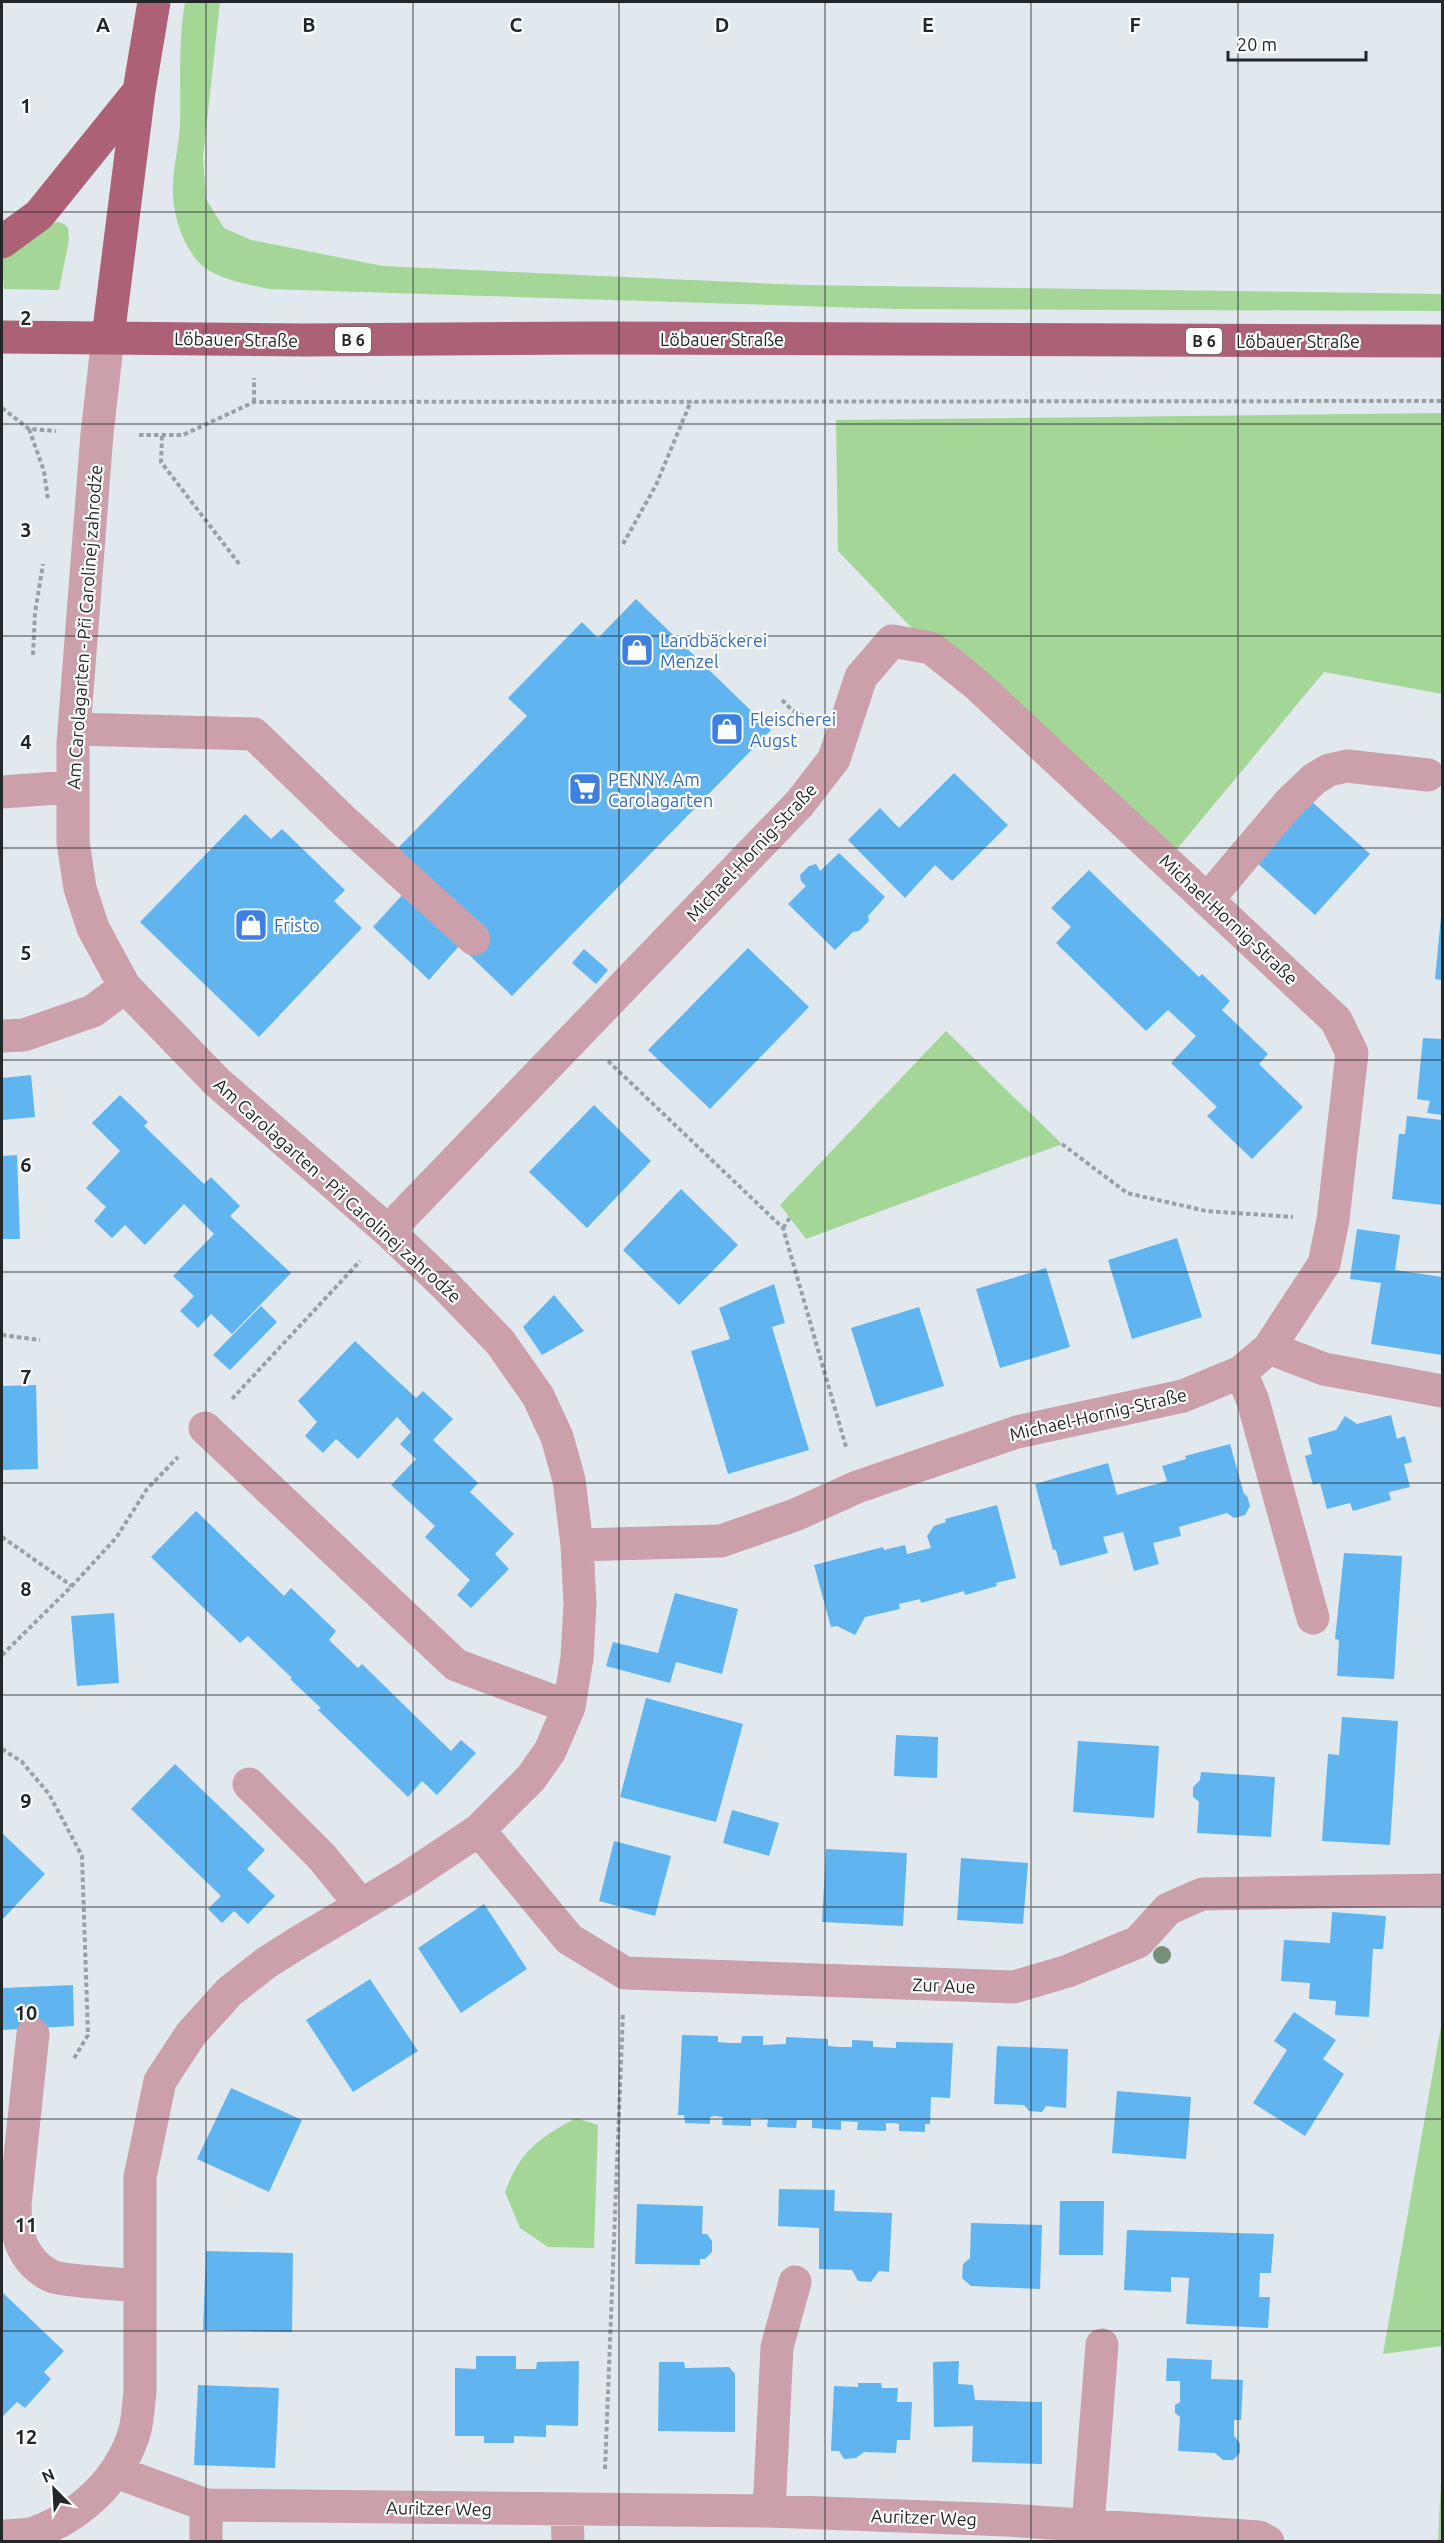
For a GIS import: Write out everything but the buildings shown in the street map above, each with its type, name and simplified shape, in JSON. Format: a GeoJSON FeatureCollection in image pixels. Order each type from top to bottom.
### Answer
{"type":"FeatureCollection","features":[{"type":"Feature","properties":{"kind":"main road"},"geometry":{"type":"LineString","coordinates":[[108,337],[139,91],[154,2]]}},
{"type":"Feature","properties":{"kind":"main road"},"geometry":{"type":"LineString","coordinates":[[2,242],[39,215],[139,91]]}},
{"type":"Feature","properties":{"kind":"main road","name":"Löbauer Straße"},"geometry":{"type":"LineString","coordinates":[[2,337],[305,340],[1443,341]]}},
{"type":"Feature","properties":{"kind":"street","name":"Am Carolagarten - Při Carolinej zahrodźe"},"geometry":{"type":"LineString","coordinates":[[17,2535],[68,2516],[95,2497],[116,2472],[128,2451],[136,2428],[140,2393],[140,2177],[160,2081],[191,2034],[229,1992],[266,1963],[407,1878],[479,1830],[531,1778],[550,1751],[569,1707],[577,1658],[580,1604],[577,1545],[569,1480],[557,1437],[538,1396],[500,1342],[388,1231],[217,1082],[125,987],[93,928],[80,888],[73,842],[72,787],[74,729],[97,434],[108,337]]}},
{"type":"Feature","properties":{"kind":"street","name":"Michael-Hornig-Straße"},"geometry":{"type":"LineString","coordinates":[[388,1231],[800,803],[834,759],[861,676],[892,641],[931,648],[975,683],[1336,1020],[1352,1053],[1333,1220],[1324,1264],[1269,1348],[1241,1372],[1183,1396],[1017,1432],[857,1487],[795,1515],[721,1542],[577,1545]]}},
{"type":"Feature","properties":{"kind":"street"},"geometry":{"type":"LineString","coordinates":[[74,729],[254,734],[345,822],[474,939]]}},
{"type":"Feature","properties":{"kind":"street"},"geometry":{"type":"LineString","coordinates":[[1208,899],[1289,803],[1314,779],[1329,770],[1347,766],[1428,775]]}},
{"type":"Feature","properties":{"kind":"street"},"geometry":{"type":"LineString","coordinates":[[2,792],[72,787]]}},
{"type":"Feature","properties":{"kind":"street"},"geometry":{"type":"LineString","coordinates":[[2,1035],[24,1035],[93,1011],[125,987]]}},
{"type":"Feature","properties":{"kind":"street"},"geometry":{"type":"LineString","coordinates":[[1269,1348],[1324,1369],[1443,1391]]}},
{"type":"Feature","properties":{"kind":"street"},"geometry":{"type":"LineString","coordinates":[[1241,1372],[1254,1401],[1313,1617]]}},
{"type":"Feature","properties":{"kind":"street"},"geometry":{"type":"LineString","coordinates":[[205,1428],[456,1665],[569,1707]]}},
{"type":"Feature","properties":{"kind":"street"},"geometry":{"type":"LineString","coordinates":[[249,1784],[322,1857],[361,1905]]}},
{"type":"Feature","properties":{"kind":"street","name":"Zur Aue"},"geometry":{"type":"LineString","coordinates":[[479,1830],[569,1939],[625,1972],[1014,1987],[1068,1971],[1138,1942],[1168,1909],[1202,1894],[1443,1890]]}},
{"type":"Feature","properties":{"kind":"street"},"geometry":{"type":"LineString","coordinates":[[33,2034],[15,2204],[15,2226],[20,2245],[34,2262],[52,2276],[139,2286]]}},
{"type":"Feature","properties":{"kind":"street"},"geometry":{"type":"LineString","coordinates":[[769,2511],[777,2347],[795,2282]]}},
{"type":"Feature","properties":{"kind":"street"},"geometry":{"type":"LineString","coordinates":[[1088,2524],[1102,2345]]}},
{"type":"Feature","properties":{"kind":"street","name":"Auritzer Weg"},"geometry":{"type":"LineString","coordinates":[[116,2472],[206,2505],[568,2526],[603,2510],[769,2511],[1007,2531],[1088,2524],[1259,2537],[1268,2541]]}},
{"type":"Feature","properties":{"kind":"street"},"geometry":{"type":"LineString","coordinates":[[206,2505],[206,2541]]}},
{"type":"Feature","properties":{"kind":"path"},"geometry":{"type":"LineString","coordinates":[[623,544],[656,485],[691,401]]}},
{"type":"Feature","properties":{"kind":"path"},"geometry":{"type":"LineString","coordinates":[[29,429],[97,434],[183,435],[254,402],[1443,401]]}},
{"type":"Feature","properties":{"kind":"path"},"geometry":{"type":"LineString","coordinates":[[2,408],[29,429],[44,471],[48,507]]}},
{"type":"Feature","properties":{"kind":"path"},"geometry":{"type":"LineString","coordinates":[[162,436],[160,462],[240,565]]}},
{"type":"Feature","properties":{"kind":"path"},"geometry":{"type":"LineString","coordinates":[[33,655],[35,613],[44,559]]}},
{"type":"Feature","properties":{"kind":"path"},"geometry":{"type":"LineString","coordinates":[[782,700],[792,710]]}},
{"type":"Feature","properties":{"kind":"path"},"geometry":{"type":"LineString","coordinates":[[579,1034],[783,1228],[857,1487]]}},
{"type":"Feature","properties":{"kind":"path"},"geometry":{"type":"LineString","coordinates":[[1062,1144],[1127,1193],[1206,1210],[1333,1220]]}},
{"type":"Feature","properties":{"kind":"path"},"geometry":{"type":"LineString","coordinates":[[783,1228],[791,1216]]}},
{"type":"Feature","properties":{"kind":"path"},"geometry":{"type":"LineString","coordinates":[[2,1335],[40,1340]]}},
{"type":"Feature","properties":{"kind":"path"},"geometry":{"type":"LineString","coordinates":[[2,1537],[72,1586]]}},
{"type":"Feature","properties":{"kind":"path"},"geometry":{"type":"LineString","coordinates":[[2,1749],[22,1762],[49,1794],[82,1856],[88,2035],[73,2062]]}},
{"type":"Feature","properties":{"kind":"path"},"geometry":{"type":"LineString","coordinates":[[603,2510],[625,1972]]}},
{"type":"Feature","properties":{"kind":"green space"},"geometry":{"type":"Polygon","coordinates":[[[185,2],[220,2],[203,157],[206,199],[224,228],[251,240],[383,266],[802,285],[1442,294],[1442,311],[897,309],[268,289],[243,283],[226,278],[204,267],[184,240],[176,217],[173,183],[180,125],[181,48],[185,2]]]}},
{"type":"Feature","properties":{"kind":"green space"},"geometry":{"type":"Polygon","coordinates":[[[58,222],[68,228],[69,240],[59,290],[4,289],[2,260],[51,224],[58,222]]]}},
{"type":"Feature","properties":{"kind":"green space"},"geometry":{"type":"Polygon","coordinates":[[[1442,413],[1442,694],[1324,672],[1167,861],[931,648],[838,551],[836,420],[1442,413]]]}},
{"type":"Feature","properties":{"kind":"green space"},"geometry":{"type":"Polygon","coordinates":[[[946,1031],[1062,1144],[806,1239],[780,1205],[946,1031]]]}},
{"type":"Feature","properties":{"kind":"green space"},"geometry":{"type":"Polygon","coordinates":[[[1442,2021],[1442,2346],[1383,2354],[1442,2021]]]}},
{"type":"Feature","properties":{"kind":"green space"},"geometry":{"type":"Polygon","coordinates":[[[576,2118],[598,2125],[594,2248],[548,2247],[520,2228],[505,2192],[517,2166],[532,2147],[551,2132],[576,2118]]]}},
{"type":"Feature","properties":{"kind":"green space"},"geometry":{"type":"Polygon","coordinates":[[[1442,2461],[1442,2541],[1438,2541],[1442,2461]]]}},
{"type":"Feature","properties":{"kind":"place","name":"Landbäckerei Menzel"},"geometry":{"type":"Point","coordinates":[637,650]}},
{"type":"Feature","properties":{"kind":"place","name":"Fleischerei Augst"},"geometry":{"type":"Point","coordinates":[727,729]}},
{"type":"Feature","properties":{"kind":"place","name":"PENNY. Am Carolagarten"},"geometry":{"type":"Point","coordinates":[585,789]}},
{"type":"Feature","properties":{"kind":"place","name":"Fristo"},"geometry":{"type":"Point","coordinates":[251,925]}}]}
